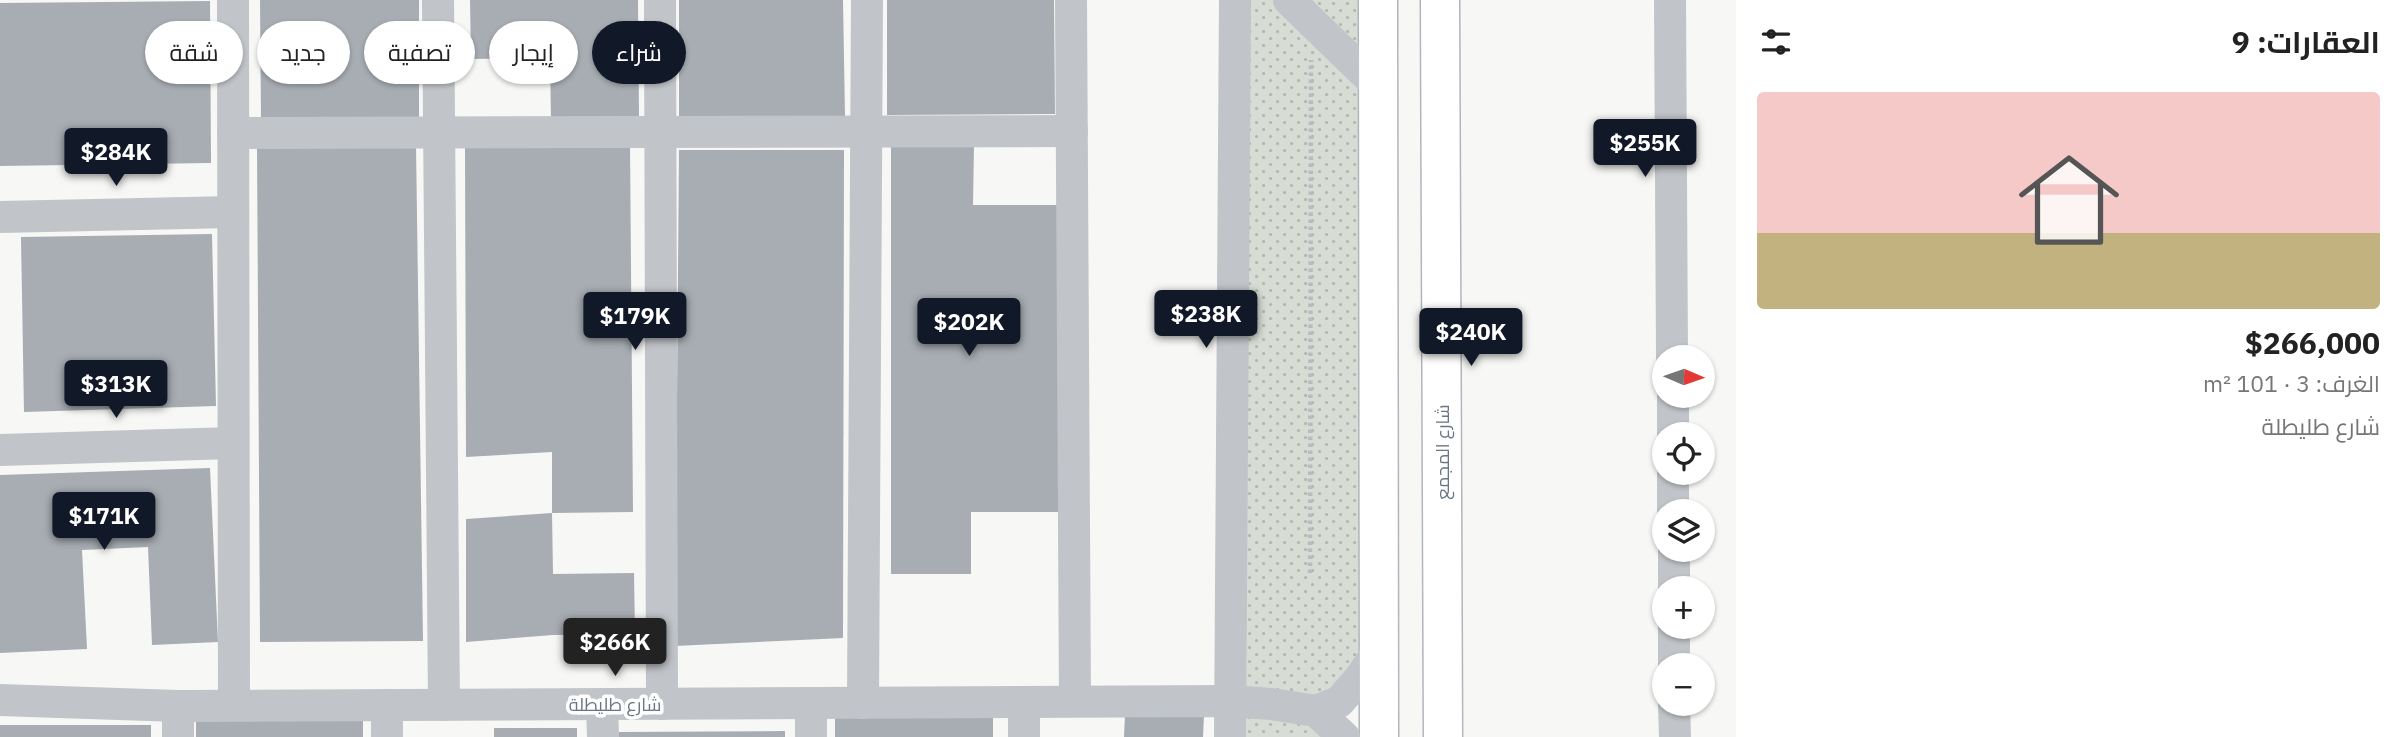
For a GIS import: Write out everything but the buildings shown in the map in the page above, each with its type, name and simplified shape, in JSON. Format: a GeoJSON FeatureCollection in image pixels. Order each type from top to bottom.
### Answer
{"type":"FeatureCollection","features":[{"type":"Feature","properties":{"kind":"street"},"geometry":{"type":"LineString","coordinates":[[233,0],[234,705]]}},
{"type":"Feature","properties":{"kind":"street"},"geometry":{"type":"LineString","coordinates":[[438,0],[444,705]]}},
{"type":"Feature","properties":{"kind":"street"},"geometry":{"type":"LineString","coordinates":[[660,0],[662,704]]}},
{"type":"Feature","properties":{"kind":"street"},"geometry":{"type":"LineString","coordinates":[[863,703],[867,0]]}},
{"type":"Feature","properties":{"kind":"street"},"geometry":{"type":"LineString","coordinates":[[1070,0],[1075,701]]}},
{"type":"Feature","properties":{"kind":"street"},"geometry":{"type":"LineString","coordinates":[[1230,737],[1235,0]]}},
{"type":"Feature","properties":{"kind":"street"},"geometry":{"type":"LineString","coordinates":[[1378,0],[1379,737]]}},
{"type":"Feature","properties":{"kind":"street","name":"شارع المجمع"},"geometry":{"type":"LineString","coordinates":[[1440,0],[1443,737]]}},
{"type":"Feature","properties":{"kind":"street"},"geometry":{"type":"LineString","coordinates":[[1670,0],[1672,345]]}},
{"type":"Feature","properties":{"kind":"street"},"geometry":{"type":"LineString","coordinates":[[1300,11],[1379,87]]}},
{"type":"Feature","properties":{"kind":"street"},"geometry":{"type":"LineString","coordinates":[[233,133],[1072,131]]}},
{"type":"Feature","properties":{"kind":"street"},"geometry":{"type":"LineString","coordinates":[[0,217],[233,212]]}},
{"type":"Feature","properties":{"kind":"street"},"geometry":{"type":"LineString","coordinates":[[0,450],[233,443]]}},
{"type":"Feature","properties":{"kind":"street"},"geometry":{"type":"LineString","coordinates":[[1344,737],[1316,711],[1339,702],[1379,650]]}},
{"type":"Feature","properties":{"kind":"street","name":"شارع طليطلة"},"geometry":{"type":"LineString","coordinates":[[0,699],[178,706],[1230,701],[1316,711]]}},
{"type":"Feature","properties":{"kind":"street"},"geometry":{"type":"LineString","coordinates":[[1024,702],[1024,737]]}},
{"type":"Feature","properties":{"kind":"street"},"geometry":{"type":"LineString","coordinates":[[811,703],[811,737]]}},
{"type":"Feature","properties":{"kind":"street"},"geometry":{"type":"LineString","coordinates":[[603,704],[603,737]]}},
{"type":"Feature","properties":{"kind":"street"},"geometry":{"type":"LineString","coordinates":[[387,705],[387,737]]}},
{"type":"Feature","properties":{"kind":"street"},"geometry":{"type":"LineString","coordinates":[[178,706],[178,737]]}},
{"type":"Feature","properties":{"kind":"street"},"geometry":{"type":"LineString","coordinates":[[1674,716],[1675,737]]}},
{"type":"Feature","properties":{"kind":"path"},"geometry":{"type":"LineString","coordinates":[[1300,11],[1310,573]]}},
{"type":"Feature","properties":{"kind":"shaded area"},"geometry":{"type":"Polygon","coordinates":[[[1235,0],[1378,0],[1379,650],[1316,711],[1230,701],[1235,0]]]}},
{"type":"Feature","properties":{"kind":"shaded area"},"geometry":{"type":"Polygon","coordinates":[[[1235,704],[1314,716],[1337,737],[1235,737],[1235,704]]]}}]}
